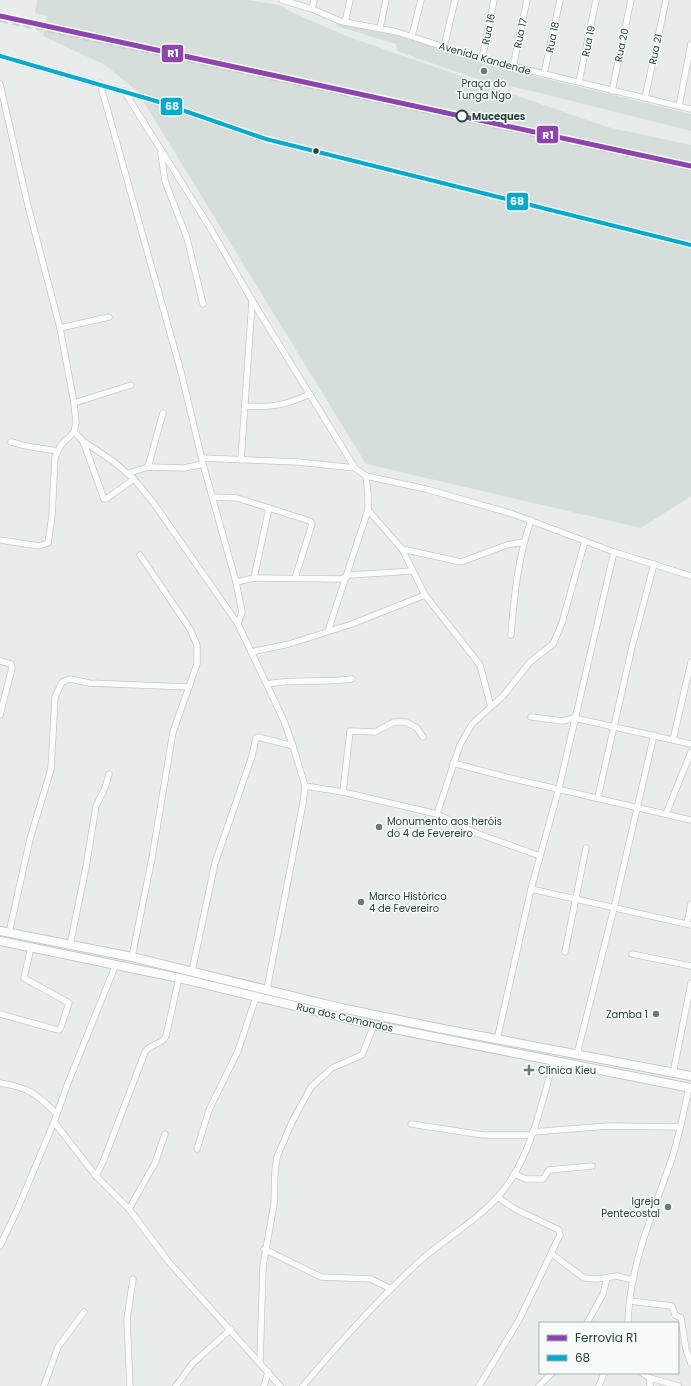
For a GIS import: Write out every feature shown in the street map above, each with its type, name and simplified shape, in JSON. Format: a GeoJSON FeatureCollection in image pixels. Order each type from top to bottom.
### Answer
{"type":"FeatureCollection","features":[{"type":"Feature","properties":{"kind":"main road","name":"Rua dos Comandos"},"geometry":{"type":"LineString","coordinates":[[0,932],[132,957],[356,1011],[673,1074],[691,1076]]}},
{"type":"Feature","properties":{"kind":"main road","name":"Rua dos Comandos"},"geometry":{"type":"LineString","coordinates":[[0,941],[179,978],[374,1025],[690,1087]]}},
{"type":"Feature","properties":{"kind":"street","name":"Avenida Kandende"},"geometry":{"type":"LineString","coordinates":[[282,0],[312,9],[345,22],[380,28],[412,36],[482,59],[691,109]]}},
{"type":"Feature","properties":{"kind":"street"},"geometry":{"type":"LineString","coordinates":[[312,9],[314,0]]}},
{"type":"Feature","properties":{"kind":"street"},"geometry":{"type":"LineString","coordinates":[[345,22],[350,0]]}},
{"type":"Feature","properties":{"kind":"street"},"geometry":{"type":"LineString","coordinates":[[380,28],[386,0]]}},
{"type":"Feature","properties":{"kind":"street"},"geometry":{"type":"LineString","coordinates":[[412,36],[421,0]]}},
{"type":"Feature","properties":{"kind":"street"},"geometry":{"type":"LineString","coordinates":[[444,47],[455,0]]}},
{"type":"Feature","properties":{"kind":"street","name":"Rua 16"},"geometry":{"type":"LineString","coordinates":[[482,59],[494,0]]}},
{"type":"Feature","properties":{"kind":"street","name":"Rua 17"},"geometry":{"type":"LineString","coordinates":[[513,67],[527,0]]}},
{"type":"Feature","properties":{"kind":"street","name":"Rua 18"},"geometry":{"type":"LineString","coordinates":[[544,74],[560,0]]}},
{"type":"Feature","properties":{"kind":"street","name":"Rua 19"},"geometry":{"type":"LineString","coordinates":[[579,82],[596,0]]}},
{"type":"Feature","properties":{"kind":"street","name":"Rua 20"},"geometry":{"type":"LineString","coordinates":[[612,91],[631,0]]}},
{"type":"Feature","properties":{"kind":"street","name":"Rua 21"},"geometry":{"type":"LineString","coordinates":[[645,98],[666,0]]}},
{"type":"Feature","properties":{"kind":"street"},"geometry":{"type":"LineString","coordinates":[[679,106],[691,44]]}},
{"type":"Feature","properties":{"kind":"street"},"geometry":{"type":"LineString","coordinates":[[0,56],[124,91],[266,139],[691,245]]}},
{"type":"Feature","properties":{"kind":"street"},"geometry":{"type":"LineString","coordinates":[[0,84],[28,206],[60,328],[76,423],[74,432],[57,451],[53,469],[52,516],[48,542],[40,546],[0,540]]}},
{"type":"Feature","properties":{"kind":"street"},"geometry":{"type":"LineString","coordinates":[[100,84],[181,372],[203,461],[236,582],[242,612],[238,624]]}},
{"type":"Feature","properties":{"kind":"street"},"geometry":{"type":"LineString","coordinates":[[124,91],[209,226],[252,302],[355,468],[366,476],[426,489],[531,520],[614,552],[691,576]]}},
{"type":"Feature","properties":{"kind":"street"},"geometry":{"type":"LineString","coordinates":[[161,151],[165,181],[187,238],[203,304]]}},
{"type":"Feature","properties":{"kind":"street"},"geometry":{"type":"LineString","coordinates":[[241,460],[252,302]]}},
{"type":"Feature","properties":{"kind":"street"},"geometry":{"type":"LineString","coordinates":[[60,328],[109,317]]}},
{"type":"Feature","properties":{"kind":"street"},"geometry":{"type":"LineString","coordinates":[[74,404],[131,384]]}},
{"type":"Feature","properties":{"kind":"street"},"geometry":{"type":"LineString","coordinates":[[245,406],[275,407],[288,404],[310,394]]}},
{"type":"Feature","properties":{"kind":"street"},"geometry":{"type":"LineString","coordinates":[[148,467],[163,413]]}},
{"type":"Feature","properties":{"kind":"street"},"geometry":{"type":"LineString","coordinates":[[74,432],[83,441],[134,479],[155,505],[238,624],[267,684],[293,746],[305,786],[300,822],[267,989]]}},
{"type":"Feature","properties":{"kind":"street"},"geometry":{"type":"LineString","coordinates":[[83,441],[104,499],[134,479]]}},
{"type":"Feature","properties":{"kind":"street"},"geometry":{"type":"LineString","coordinates":[[11,442],[57,451]]}},
{"type":"Feature","properties":{"kind":"street"},"geometry":{"type":"LineString","coordinates":[[129,474],[148,467],[184,468],[203,461],[241,460],[298,462],[355,468]]}},
{"type":"Feature","properties":{"kind":"street"},"geometry":{"type":"LineString","coordinates":[[328,631],[368,510],[366,476]]}},
{"type":"Feature","properties":{"kind":"street"},"geometry":{"type":"LineString","coordinates":[[213,497],[233,497],[270,508],[311,523],[295,578]]}},
{"type":"Feature","properties":{"kind":"street"},"geometry":{"type":"LineString","coordinates":[[254,578],[270,508]]}},
{"type":"Feature","properties":{"kind":"street"},"geometry":{"type":"LineString","coordinates":[[368,510],[402,549],[425,595],[480,665],[491,707]]}},
{"type":"Feature","properties":{"kind":"street"},"geometry":{"type":"LineString","coordinates":[[511,635],[524,542],[531,520]]}},
{"type":"Feature","properties":{"kind":"street"},"geometry":{"type":"LineString","coordinates":[[437,814],[453,763],[462,740],[472,724],[513,685],[530,662],[552,644],[562,623],[585,541]]}},
{"type":"Feature","properties":{"kind":"street"},"geometry":{"type":"LineString","coordinates":[[402,549],[461,562],[507,545],[524,542]]}},
{"type":"Feature","properties":{"kind":"street"},"geometry":{"type":"LineString","coordinates":[[498,1040],[531,889],[559,788],[574,718],[614,552]]}},
{"type":"Feature","properties":{"kind":"street"},"geometry":{"type":"LineString","coordinates":[[132,957],[152,858],[173,732],[197,664],[197,645],[190,629],[140,555]]}},
{"type":"Feature","properties":{"kind":"street"},"geometry":{"type":"LineString","coordinates":[[598,797],[632,647],[654,564]]}},
{"type":"Feature","properties":{"kind":"street"},"geometry":{"type":"LineString","coordinates":[[236,582],[254,578],[341,579],[350,574],[412,571]]}},
{"type":"Feature","properties":{"kind":"street"},"geometry":{"type":"LineString","coordinates":[[251,652],[289,644],[352,624],[425,595]]}},
{"type":"Feature","properties":{"kind":"street"},"geometry":{"type":"LineString","coordinates":[[0,661],[10,664],[12,668],[0,715]]}},
{"type":"Feature","properties":{"kind":"street"},"geometry":{"type":"LineString","coordinates":[[673,740],[691,662]]}},
{"type":"Feature","properties":{"kind":"street"},"geometry":{"type":"LineString","coordinates":[[9,933],[30,839],[51,769],[55,697],[59,686],[66,679],[70,679],[89,683],[189,687]]}},
{"type":"Feature","properties":{"kind":"street"},"geometry":{"type":"LineString","coordinates":[[267,684],[295,681],[333,681],[352,679]]}},
{"type":"Feature","properties":{"kind":"street"},"geometry":{"type":"LineString","coordinates":[[531,717],[563,721],[574,718],[691,744]]}},
{"type":"Feature","properties":{"kind":"street"},"geometry":{"type":"LineString","coordinates":[[343,792],[350,731],[375,732],[394,722],[406,722],[417,728],[423,737]]}},
{"type":"Feature","properties":{"kind":"street"},"geometry":{"type":"LineString","coordinates":[[577,1054],[614,908],[654,735]]}},
{"type":"Feature","properties":{"kind":"street"},"geometry":{"type":"LineString","coordinates":[[192,971],[215,863],[252,756],[255,740],[258,737],[293,746]]}},
{"type":"Feature","properties":{"kind":"street"},"geometry":{"type":"LineString","coordinates":[[666,814],[691,752]]}},
{"type":"Feature","properties":{"kind":"street"},"geometry":{"type":"LineString","coordinates":[[453,763],[510,778],[598,797],[691,820]]}},
{"type":"Feature","properties":{"kind":"street"},"geometry":{"type":"LineString","coordinates":[[70,945],[85,874],[96,806],[105,788],[108,774]]}},
{"type":"Feature","properties":{"kind":"street"},"geometry":{"type":"LineString","coordinates":[[305,786],[343,792],[437,814],[476,833],[540,856]]}},
{"type":"Feature","properties":{"kind":"street"},"geometry":{"type":"LineString","coordinates":[[565,952],[586,848]]}},
{"type":"Feature","properties":{"kind":"street"},"geometry":{"type":"LineString","coordinates":[[531,889],[689,924],[691,904]]}},
{"type":"Feature","properties":{"kind":"street"},"geometry":{"type":"LineString","coordinates":[[0,1014],[54,1029],[59,1030],[61,1027],[69,1003],[24,978],[30,947]]}},
{"type":"Feature","properties":{"kind":"street"},"geometry":{"type":"LineString","coordinates":[[632,954],[691,966]]}},
{"type":"Feature","properties":{"kind":"street"},"geometry":{"type":"LineString","coordinates":[[0,1246],[18,1208],[54,1122],[116,964]]}},
{"type":"Feature","properties":{"kind":"street"},"geometry":{"type":"LineString","coordinates":[[96,1176],[103,1162],[145,1052],[151,1046],[163,1042],[166,1036],[179,978]]}},
{"type":"Feature","properties":{"kind":"street"},"geometry":{"type":"LineString","coordinates":[[673,1074],[691,983]]}},
{"type":"Feature","properties":{"kind":"street"},"geometry":{"type":"LineString","coordinates":[[196,1149],[213,1102],[238,1051],[256,997]]}},
{"type":"Feature","properties":{"kind":"street"},"geometry":{"type":"LineString","coordinates":[[260,1362],[264,1249],[274,1204],[277,1157],[292,1122],[311,1088],[322,1075],[338,1064],[362,1056],[374,1025]]}},
{"type":"Feature","properties":{"kind":"street"},"geometry":{"type":"LineString","coordinates":[[302,1386],[391,1289],[434,1249],[483,1211],[497,1197],[514,1174],[533,1134],[554,1060]]}},
{"type":"Feature","properties":{"kind":"street"},"geometry":{"type":"LineString","coordinates":[[0,1083],[28,1090],[36,1094],[56,1114]]}},
{"type":"Feature","properties":{"kind":"street"},"geometry":{"type":"LineString","coordinates":[[628,1322],[633,1280],[680,1127],[690,1087]]}},
{"type":"Feature","properties":{"kind":"street"},"geometry":{"type":"LineString","coordinates":[[54,1122],[96,1176],[130,1209],[168,1261],[231,1329],[280,1386]]}},
{"type":"Feature","properties":{"kind":"street"},"geometry":{"type":"LineString","coordinates":[[411,1124],[483,1135],[533,1134],[608,1126],[680,1127]]}},
{"type":"Feature","properties":{"kind":"street"},"geometry":{"type":"LineString","coordinates":[[130,1209],[155,1163],[165,1134]]}},
{"type":"Feature","properties":{"kind":"street"},"geometry":{"type":"LineString","coordinates":[[514,1174],[526,1179],[543,1179],[549,1170],[592,1166]]}},
{"type":"Feature","properties":{"kind":"street"},"geometry":{"type":"LineString","coordinates":[[479,1386],[520,1320],[560,1237],[559,1230],[515,1209],[497,1197]]}},
{"type":"Feature","properties":{"kind":"street"},"geometry":{"type":"LineString","coordinates":[[264,1249],[321,1277],[371,1279],[391,1289]]}},
{"type":"Feature","properties":{"kind":"street"},"geometry":{"type":"LineString","coordinates":[[552,1254],[584,1278],[597,1279],[616,1276],[633,1280]]}},
{"type":"Feature","properties":{"kind":"street"},"geometry":{"type":"LineString","coordinates":[[588,1322],[601,1298],[607,1278]]}},
{"type":"Feature","properties":{"kind":"street"},"geometry":{"type":"LineString","coordinates":[[130,1386],[128,1319],[133,1280]]}},
{"type":"Feature","properties":{"kind":"street"},"geometry":{"type":"LineString","coordinates":[[630,1301],[672,1306],[675,1315],[681,1318],[686,1349],[691,1364]]}},
{"type":"Feature","properties":{"kind":"street"},"geometry":{"type":"LineString","coordinates":[[44,1386],[62,1340],[84,1312]]}},
{"type":"Feature","properties":{"kind":"street"},"geometry":{"type":"LineString","coordinates":[[176,1386],[192,1364],[231,1329]]}},
{"type":"Feature","properties":{"kind":"street"},"geometry":{"type":"LineString","coordinates":[[264,1386],[268,1372]]}},
{"type":"Feature","properties":{"kind":"street"},"geometry":{"type":"LineString","coordinates":[[539,1386],[551,1374]]}},
{"type":"Feature","properties":{"kind":"street"},"geometry":{"type":"LineString","coordinates":[[599,1386],[604,1374]]}},
{"type":"Feature","properties":{"kind":"street"},"geometry":{"type":"LineString","coordinates":[[644,1374],[650,1378],[678,1386]]}},
{"type":"Feature","properties":{"kind":"street"},"geometry":{"type":"LineString","coordinates":[[650,1378],[650,1386]]}},
{"type":"Feature","properties":{"kind":"shaded area"},"geometry":{"type":"Polygon","coordinates":[[[37,0],[247,0],[280,5],[293,13],[349,37],[607,127],[691,145],[691,496],[641,528],[366,464],[137,91],[105,65],[43,36],[47,16],[35,13],[37,0]]]}},
{"type":"Feature","properties":{"kind":"shaded area","name":"Praça do Tunga Ngo"},"geometry":{"type":"Polygon","coordinates":[[[336,22],[387,32],[485,64],[691,114],[691,131],[540,93],[477,79],[397,51],[396,44],[336,26],[336,22]]]}},
{"type":"Feature","properties":{"kind":"railway"},"geometry":{"type":"LineString","coordinates":[[0,21],[691,170]]}},
{"type":"Feature","properties":{"kind":"rail line","name":"R1"},"geometry":{"type":"LineString","coordinates":[[0,16],[691,166]]}},
{"type":"Feature","properties":{"kind":"transit line","name":"68"},"geometry":{"type":"LineString","coordinates":[[0,56],[156,101],[266,139],[691,245]]}},
{"type":"Feature","properties":{"kind":"place","name":"Praça do Tunga Ngo"},"geometry":{"type":"Point","coordinates":[484,71]}},
{"type":"Feature","properties":{"kind":"place","name":"Muceques"},"geometry":{"type":"Point","coordinates":[462,116]}},
{"type":"Feature","properties":{"kind":"place","name":"Monumento aos heróis do 4 de Fevereiro"},"geometry":{"type":"Point","coordinates":[379,827]}},
{"type":"Feature","properties":{"kind":"place","name":"Marco Histórico 4 de Fevereiro"},"geometry":{"type":"Point","coordinates":[361,902]}},
{"type":"Feature","properties":{"kind":"place","name":"Zamba 1"},"geometry":{"type":"Point","coordinates":[656,1014]}},
{"type":"Feature","properties":{"kind":"place","name":"Clínica Kieu"},"geometry":{"type":"Point","coordinates":[529,1070]}},
{"type":"Feature","properties":{"kind":"place","name":"Igreja Pentecostal"},"geometry":{"type":"Point","coordinates":[668,1207]}}]}
